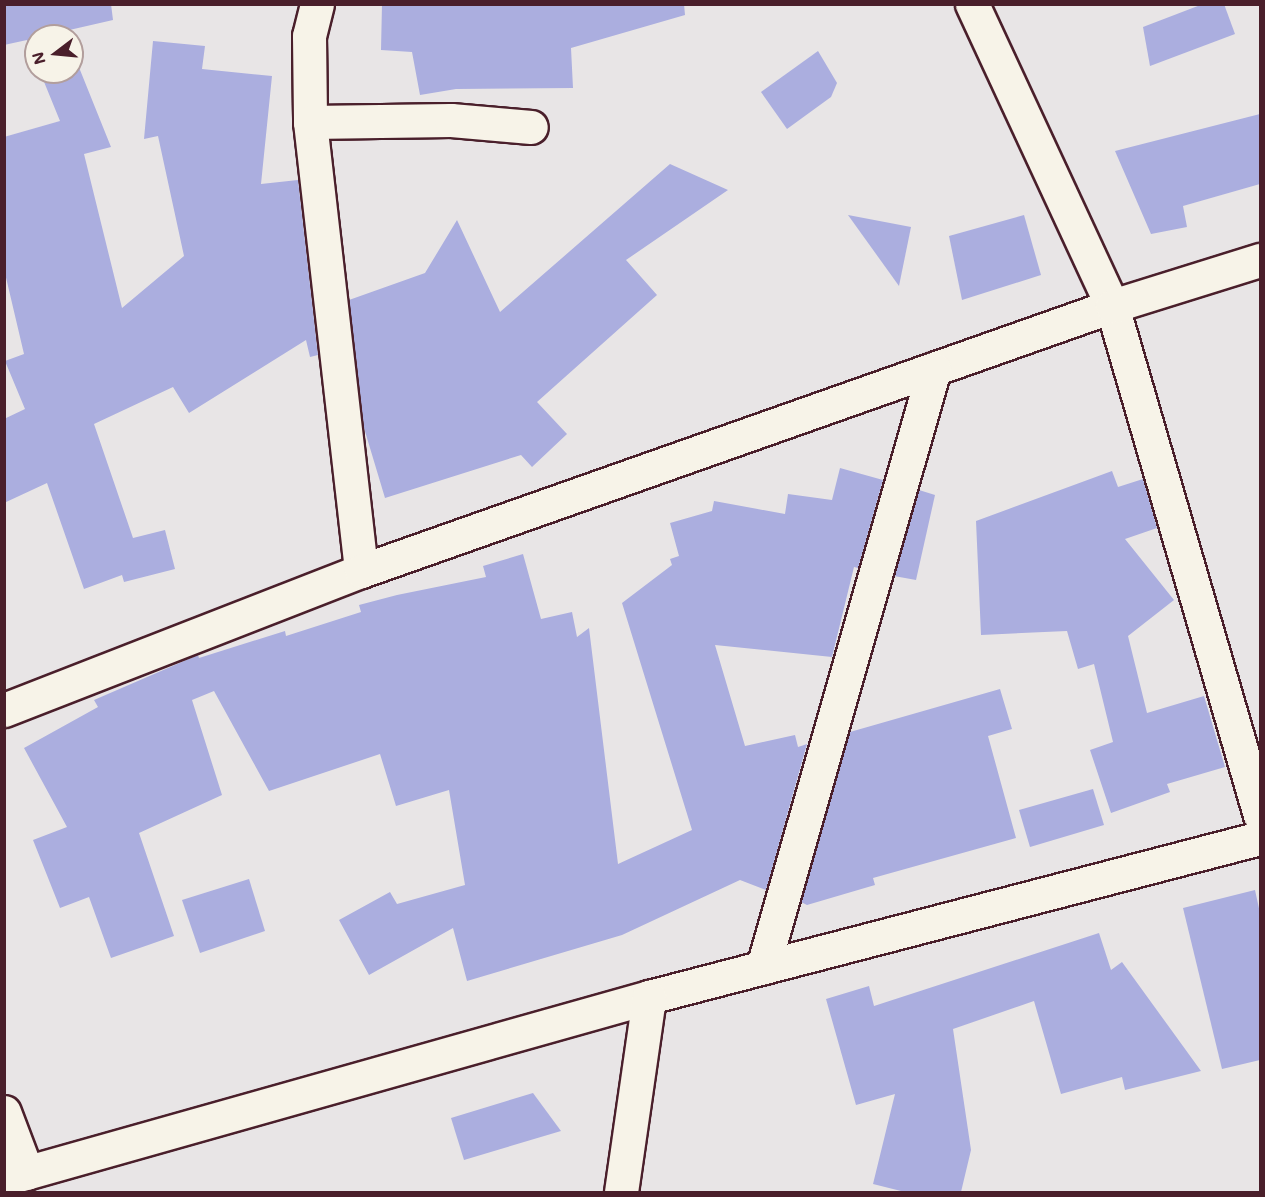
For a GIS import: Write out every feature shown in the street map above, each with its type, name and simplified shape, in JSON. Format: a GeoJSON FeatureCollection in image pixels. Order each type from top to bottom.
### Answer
{"type":"FeatureCollection","features":[{"type":"Feature","properties":{"kind":"street"},"geometry":{"type":"LineString","coordinates":[[316,4],[309,36],[310,122],[361,571]]}},
{"type":"Feature","properties":{"kind":"street"},"geometry":{"type":"LineString","coordinates":[[972,4],[1112,306],[1260,815]]}},
{"type":"Feature","properties":{"kind":"street"},"geometry":{"type":"LineString","coordinates":[[310,122],[451,120],[531,127]]}},
{"type":"Feature","properties":{"kind":"street"},"geometry":{"type":"LineString","coordinates":[[4,710],[361,571],[1112,306],[1260,260]]}},
{"type":"Feature","properties":{"kind":"street"},"geometry":{"type":"LineString","coordinates":[[763,967],[934,369]]}},
{"type":"Feature","properties":{"kind":"street"},"geometry":{"type":"LineString","coordinates":[[4,1112],[16,1176],[649,997],[1260,838]]}},
{"type":"Feature","properties":{"kind":"street"},"geometry":{"type":"LineString","coordinates":[[621,1192],[649,997]]}},
{"type":"Feature","properties":{"kind":"building"},"geometry":{"type":"Polygon","coordinates":[[[4,4],[111,4],[113,20],[84,27],[84,24],[24,24],[24,41],[4,45],[4,4]]]}},
{"type":"Feature","properties":{"kind":"building"},"geometry":{"type":"Polygon","coordinates":[[[382,4],[684,4],[685,15],[571,48],[573,88],[456,89],[420,95],[412,52],[381,50],[382,4]]]}},
{"type":"Feature","properties":{"kind":"building"},"geometry":{"type":"Polygon","coordinates":[[[1203,4],[1224,4],[1235,34],[1150,66],[1143,27],[1203,4]]]}},
{"type":"Feature","properties":{"kind":"building"},"geometry":{"type":"Polygon","coordinates":[[[153,41],[205,46],[202,69],[272,76],[261,184],[298,180],[318,355],[310,357],[306,340],[189,413],[173,387],[94,424],[133,538],[165,530],[175,569],[124,582],[122,575],[84,589],[47,483],[4,503],[4,419],[25,409],[5,361],[24,354],[4,269],[4,137],[60,121],[45,84],[84,84],[84,80],[111,147],[84,154],[122,308],[184,256],[158,136],[144,139],[153,41]]]}},
{"type":"Feature","properties":{"kind":"building"},"geometry":{"type":"Polygon","coordinates":[[[818,51],[837,83],[831,97],[787,129],[761,92],[818,51]]]}},
{"type":"Feature","properties":{"kind":"building"},"geometry":{"type":"Polygon","coordinates":[[[1260,114],[1260,184],[1183,206],[1187,227],[1151,234],[1115,151],[1260,114]]]}},
{"type":"Feature","properties":{"kind":"building"},"geometry":{"type":"Polygon","coordinates":[[[670,164],[728,190],[626,260],[657,295],[537,402],[567,434],[532,467],[521,455],[385,498],[364,428],[349,300],[425,273],[457,220],[500,312],[670,164]]]}},
{"type":"Feature","properties":{"kind":"building"},"geometry":{"type":"Polygon","coordinates":[[[848,215],[911,227],[899,286],[848,215]]]}},
{"type":"Feature","properties":{"kind":"building"},"geometry":{"type":"Polygon","coordinates":[[[1024,215],[1041,275],[962,300],[949,236],[1024,215]]]}},
{"type":"Feature","properties":{"kind":"building"},"geometry":{"type":"Polygon","coordinates":[[[840,468],[883,480],[858,568],[854,567],[832,657],[715,645],[745,746],[795,735],[798,747],[807,744],[766,890],[740,880],[622,935],[467,981],[453,928],[369,975],[339,920],[390,892],[397,904],[465,885],[449,790],[396,806],[380,754],[269,791],[214,691],[192,700],[222,795],[139,833],[174,936],[111,958],[89,897],[60,908],[33,840],[67,827],[24,748],[98,707],[94,700],[198,655],[199,658],[285,631],[286,636],[361,612],[359,605],[486,577],[483,566],[523,554],[541,619],[572,612],[577,637],[589,628],[618,864],[692,830],[622,603],[672,565],[670,559],[679,556],[670,523],[712,511],[714,501],[785,514],[788,494],[832,500],[840,468]]]}},
{"type":"Feature","properties":{"kind":"building"},"geometry":{"type":"Polygon","coordinates":[[[1112,471],[1118,487],[1143,479],[1157,528],[1125,539],[1174,600],[1128,636],[1147,713],[1204,696],[1225,767],[1167,784],[1170,792],[1111,813],[1090,750],[1113,742],[1094,664],[1078,669],[1067,631],[981,635],[976,521],[1112,471]]]}},
{"type":"Feature","properties":{"kind":"building"},"geometry":{"type":"Polygon","coordinates":[[[919,490],[935,495],[916,580],[894,576],[919,490]]]}},
{"type":"Feature","properties":{"kind":"building"},"geometry":{"type":"Polygon","coordinates":[[[1000,689],[1012,729],[988,736],[1016,838],[873,878],[875,885],[807,905],[801,902],[850,732],[1000,689]]]}},
{"type":"Feature","properties":{"kind":"building"},"geometry":{"type":"Polygon","coordinates":[[[1093,789],[1104,825],[1030,847],[1019,810],[1093,789]]]}},
{"type":"Feature","properties":{"kind":"building"},"geometry":{"type":"Polygon","coordinates":[[[249,879],[265,931],[200,953],[182,900],[249,879]]]}},
{"type":"Feature","properties":{"kind":"building"},"geometry":{"type":"Polygon","coordinates":[[[1255,890],[1260,913],[1260,1060],[1222,1069],[1183,908],[1255,890]]]}},
{"type":"Feature","properties":{"kind":"building"},"geometry":{"type":"Polygon","coordinates":[[[1099,933],[1111,970],[1122,962],[1201,1071],[1125,1090],[1122,1077],[1061,1094],[1034,1001],[953,1029],[971,1150],[961,1192],[905,1192],[873,1184],[895,1094],[856,1105],[826,999],[869,986],[874,1006],[1099,933]]]}},
{"type":"Feature","properties":{"kind":"building"},"geometry":{"type":"Polygon","coordinates":[[[533,1093],[561,1131],[464,1160],[451,1118],[533,1093]]]}}]}
